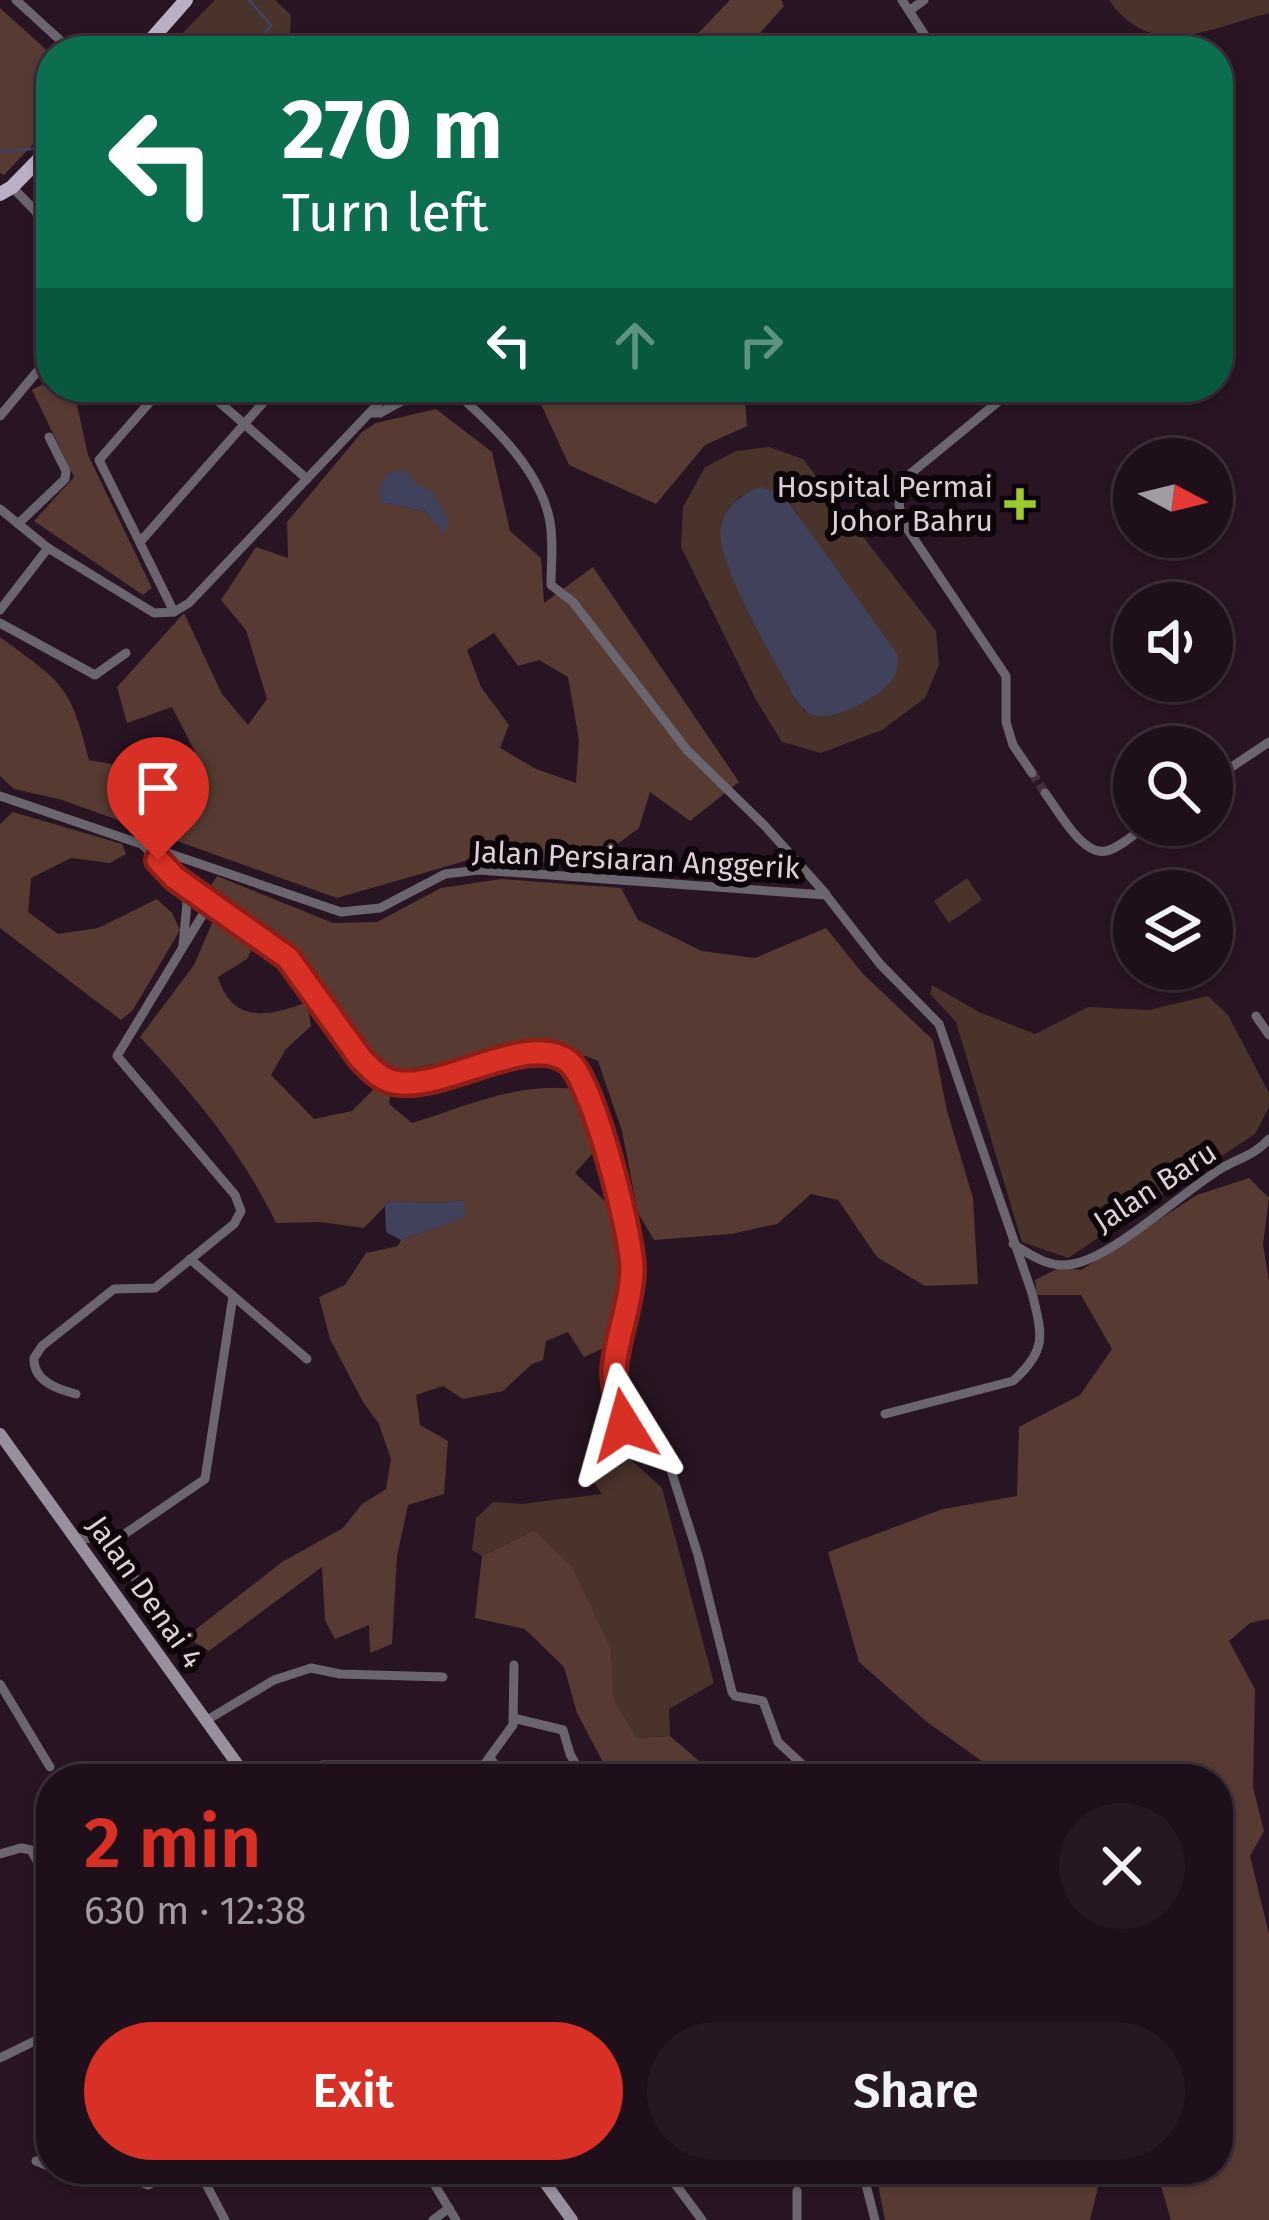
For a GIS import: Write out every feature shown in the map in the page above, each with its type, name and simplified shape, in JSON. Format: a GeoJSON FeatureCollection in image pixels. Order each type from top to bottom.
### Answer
{"type":"FeatureCollection","features":[{"type":"Feature","properties":{"kind":"main road"},"geometry":{"type":"LineString","coordinates":[[154,36],[186,0]]}},
{"type":"Feature","properties":{"kind":"main road"},"geometry":{"type":"LineString","coordinates":[[6,191],[36,162]]}},
{"type":"Feature","properties":{"kind":"street"},"geometry":{"type":"LineString","coordinates":[[16,0],[56,36]]}},
{"type":"Feature","properties":{"kind":"street"},"geometry":{"type":"LineString","coordinates":[[902,0],[925,36]]}},
{"type":"Feature","properties":{"kind":"street"},"geometry":{"type":"LineString","coordinates":[[908,11],[924,0]]}},
{"type":"Feature","properties":{"kind":"street"},"geometry":{"type":"LineString","coordinates":[[6,191],[36,214]]}},
{"type":"Feature","properties":{"kind":"street"},"geometry":{"type":"LineString","coordinates":[[0,416],[36,374]]}},
{"type":"Feature","properties":{"kind":"street"},"geometry":{"type":"LineString","coordinates":[[150,402],[99,460],[174,612]]}},
{"type":"Feature","properties":{"kind":"street"},"geometry":{"type":"LineString","coordinates":[[217,402],[307,479]]}},
{"type":"Feature","properties":{"kind":"street"},"geometry":{"type":"LineString","coordinates":[[140,542],[264,402]]}},
{"type":"Feature","properties":{"kind":"street"},"geometry":{"type":"LineString","coordinates":[[0,509],[48,548],[154,613],[174,612],[189,602],[380,402]]}},
{"type":"Feature","properties":{"kind":"street"},"geometry":{"type":"LineString","coordinates":[[370,413],[400,402]]}},
{"type":"Feature","properties":{"kind":"street"},"geometry":{"type":"LineString","coordinates":[[467,402],[486,419],[538,487],[549,517],[551,585],[573,602],[687,750],[765,826],[826,895]]}},
{"type":"Feature","properties":{"kind":"street"},"geometry":{"type":"LineString","coordinates":[[998,402],[910,473],[899,504],[902,521],[1006,676],[1006,722],[1013,745],[1032,773]]}},
{"type":"Feature","properties":{"kind":"street"},"geometry":{"type":"LineString","coordinates":[[18,524],[64,479],[66,471],[49,437]]}},
{"type":"Feature","properties":{"kind":"street"},"geometry":{"type":"LineString","coordinates":[[0,610],[48,548]]}},
{"type":"Feature","properties":{"kind":"street"},"geometry":{"type":"LineString","coordinates":[[0,622],[95,675],[126,652]]}},
{"type":"Feature","properties":{"kind":"street"},"geometry":{"type":"LineString","coordinates":[[1233,766],[1269,742]]}},
{"type":"Feature","properties":{"kind":"street"},"geometry":{"type":"LineString","coordinates":[[1046,794],[1085,845],[1097,852],[1118,846]]}},
{"type":"Feature","properties":{"kind":"street","name":"Jalan Persiaran Anggerik"},"geometry":{"type":"LineString","coordinates":[[0,796],[341,912],[380,908],[445,874],[479,871],[826,895],[880,964],[940,1024],[1041,1328],[1040,1347],[1013,1381],[885,1414]]}},
{"type":"Feature","properties":{"kind":"street"},"geometry":{"type":"LineString","coordinates":[[140,842],[182,882],[288,958],[375,1073],[394,1082],[420,1080],[542,1052],[568,1061],[577,1073],[585,1085],[629,1236],[632,1271],[614,1370],[624,1425],[668,1461],[698,1555],[732,1692],[763,1701],[778,1742],[802,1764]]}},
{"type":"Feature","properties":{"kind":"street"},"geometry":{"type":"LineString","coordinates":[[182,882],[187,903],[182,951]]}},
{"type":"Feature","properties":{"kind":"street"},"geometry":{"type":"LineString","coordinates":[[76,1394],[54,1389],[37,1374],[34,1358],[42,1346],[108,1292],[154,1288],[234,1224],[240,1206],[117,1056],[211,901]]}},
{"type":"Feature","properties":{"kind":"street"},"geometry":{"type":"LineString","coordinates":[[1256,1016],[1269,1035]]}},
{"type":"Feature","properties":{"kind":"street","name":"Jalan Baru"},"geometry":{"type":"LineString","coordinates":[[1012,1244],[1044,1263],[1073,1264],[1102,1251],[1225,1166],[1258,1152],[1269,1139]]}},
{"type":"Feature","properties":{"kind":"street"},"geometry":{"type":"LineString","coordinates":[[190,1259],[307,1358]]}},
{"type":"Feature","properties":{"kind":"street"},"geometry":{"type":"LineString","coordinates":[[110,1544],[206,1479],[233,1296]]}},
{"type":"Feature","properties":{"kind":"street","name":"Jalan Denai 4"},"geometry":{"type":"LineString","coordinates":[[0,1434],[240,1764]]}},
{"type":"Feature","properties":{"kind":"street"},"geometry":{"type":"LineString","coordinates":[[79,1538],[110,1544],[140,1585]]}},
{"type":"Feature","properties":{"kind":"street"},"geometry":{"type":"LineString","coordinates":[[486,1764],[511,1731],[514,1665]]}},
{"type":"Feature","properties":{"kind":"street"},"geometry":{"type":"LineString","coordinates":[[207,1720],[274,1680],[311,1668],[340,1674],[443,1677]]}},
{"type":"Feature","properties":{"kind":"street"},"geometry":{"type":"LineString","coordinates":[[0,1684],[48,1764]]}},
{"type":"Feature","properties":{"kind":"street"},"geometry":{"type":"LineString","coordinates":[[513,1718],[563,1730],[576,1764]]}},
{"type":"Feature","properties":{"kind":"street"},"geometry":{"type":"LineString","coordinates":[[364,1764],[490,1764]]}},
{"type":"Feature","properties":{"kind":"street"},"geometry":{"type":"LineString","coordinates":[[0,1854],[21,1848],[31,1850],[36,1859]]}},
{"type":"Feature","properties":{"kind":"street"},"geometry":{"type":"LineString","coordinates":[[0,2058],[36,2040]]}},
{"type":"Feature","properties":{"kind":"street"},"geometry":{"type":"LineString","coordinates":[[206,2184],[225,2220]]}},
{"type":"Feature","properties":{"kind":"street"},"geometry":{"type":"LineString","coordinates":[[434,2184],[456,2220]]}},
{"type":"Feature","properties":{"kind":"street"},"geometry":{"type":"LineString","coordinates":[[546,2184],[572,2220]]}},
{"type":"Feature","properties":{"kind":"street"},"geometry":{"type":"LineString","coordinates":[[675,2184],[702,2220]]}},
{"type":"Feature","properties":{"kind":"street"},"geometry":{"type":"LineString","coordinates":[[866,2184],[875,2220]]}},
{"type":"Feature","properties":{"kind":"street"},"geometry":{"type":"LineString","coordinates":[[796,2220],[797,2191]]}},
{"type":"Feature","properties":{"kind":"street"},"geometry":{"type":"LineString","coordinates":[[433,2220],[449,2208]]}},
{"type":"Feature","properties":{"kind":"shaded area"},"geometry":{"type":"Polygon","coordinates":[[[215,0],[275,0],[291,15],[290,36],[180,36],[215,0]]]}},
{"type":"Feature","properties":{"kind":"shaded area"},"geometry":{"type":"Polygon","coordinates":[[[730,0],[781,0],[784,6],[757,36],[695,36],[730,0]]]}},
{"type":"Feature","properties":{"kind":"shaded area"},"geometry":{"type":"Polygon","coordinates":[[[1109,0],[1269,0],[1269,13],[1203,32],[1163,35],[1126,19],[1109,0]]]}},
{"type":"Feature","properties":{"kind":"shaded area"},"geometry":{"type":"Polygon","coordinates":[[[0,8],[36,40],[36,141],[4,175],[0,173],[0,8]]]}},
{"type":"Feature","properties":{"kind":"shaded area"},"geometry":{"type":"Polygon","coordinates":[[[38,402],[76,402],[88,455],[152,588],[143,595],[34,521],[74,477],[38,402]]]}},
{"type":"Feature","properties":{"kind":"shaded area"},"geometry":{"type":"Polygon","coordinates":[[[540,402],[745,402],[747,426],[705,445],[656,504],[569,465],[540,402]]]}},
{"type":"Feature","properties":{"kind":"shaded area"},"geometry":{"type":"Polygon","coordinates":[[[436,409],[492,452],[510,531],[541,558],[544,603],[593,567],[739,782],[690,821],[650,792],[639,828],[589,865],[472,859],[337,898],[59,799],[14,789],[0,776],[0,637],[61,687],[76,715],[89,760],[152,771],[195,752],[172,707],[127,723],[117,687],[184,613],[222,694],[248,725],[267,699],[246,630],[221,600],[256,547],[288,558],[287,522],[362,432],[376,423],[436,409]],[[433,491],[388,503],[426,512],[445,532],[433,491]],[[494,633],[467,650],[481,687],[509,725],[500,748],[536,769],[576,783],[579,740],[568,677],[539,660],[518,666],[494,633]]]}},
{"type":"Feature","properties":{"kind":"shaded area"},"geometry":{"type":"Polygon","coordinates":[[[769,447],[803,459],[936,631],[939,665],[925,698],[882,730],[821,753],[782,742],[756,700],[681,547],[683,507],[705,467],[736,451],[769,447]],[[783,493],[741,496],[721,523],[729,569],[805,712],[819,546],[783,493]]]}},
{"type":"Feature","properties":{"kind":"shaded area"},"geometry":{"type":"Polygon","coordinates":[[[13,812],[122,844],[126,854],[110,863],[71,858],[31,878],[28,912],[58,934],[98,928],[157,899],[172,913],[180,930],[133,1010],[121,1020],[0,928],[0,824],[13,812]]]}},
{"type":"Feature","properties":{"kind":"shaded area"},"geometry":{"type":"Polygon","coordinates":[[[217,876],[333,923],[377,922],[441,888],[501,879],[621,888],[638,920],[702,951],[755,958],[826,928],[863,974],[933,1040],[947,1111],[973,1198],[978,1284],[925,1286],[877,1257],[838,1200],[811,1194],[777,1224],[731,1234],[654,1240],[638,1213],[622,1131],[598,1061],[531,1046],[409,1069],[378,1063],[355,1037],[297,949],[209,889],[217,876]]]}},
{"type":"Feature","properties":{"kind":"shaded area"},"geometry":{"type":"Polygon","coordinates":[[[967,878],[982,900],[949,923],[934,901],[967,878]]]}},
{"type":"Feature","properties":{"kind":"shaded area"},"geometry":{"type":"Polygon","coordinates":[[[225,918],[254,944],[247,959],[218,977],[232,1003],[242,1010],[266,1013],[307,1002],[311,1026],[286,1049],[271,1075],[314,1119],[352,1111],[376,1087],[391,1090],[389,1104],[412,1123],[512,1092],[575,1089],[593,1153],[575,1173],[607,1203],[621,1270],[606,1347],[584,1357],[568,1332],[546,1341],[543,1360],[503,1391],[463,1399],[443,1386],[416,1395],[420,1425],[448,1441],[444,1494],[408,1505],[397,1556],[392,1644],[370,1653],[369,1625],[335,1639],[325,1620],[322,1567],[209,1651],[186,1637],[282,1562],[343,1528],[362,1504],[386,1489],[391,1459],[379,1424],[330,1339],[319,1297],[345,1285],[366,1253],[398,1246],[401,1240],[465,1217],[462,1200],[390,1201],[364,1228],[276,1223],[216,1125],[140,1037],[194,965],[213,921],[225,918]]]}},
{"type":"Feature","properties":{"kind":"shaded area"},"geometry":{"type":"Polygon","coordinates":[[[932,985],[979,1012],[1035,1034],[1088,1007],[1149,1010],[1208,996],[1228,1015],[1269,1093],[1269,1107],[1255,1134],[1068,1258],[1022,1242],[956,1022],[930,994],[932,985]]]}},
{"type":"Feature","properties":{"kind":"shaded area"},"geometry":{"type":"Polygon","coordinates":[[[1249,1178],[1269,1198],[1263,1244],[1269,1282],[1269,1619],[1250,1623],[1229,1641],[1255,1689],[1253,1787],[1264,1831],[1250,1856],[1269,1934],[1269,2220],[1171,2220],[1160,2184],[1233,2184],[1233,1764],[986,1764],[927,1722],[859,1662],[828,1552],[943,1509],[1017,1496],[1019,1427],[1080,1395],[1112,1349],[1081,1295],[1037,1295],[1035,1280],[1059,1268],[1081,1270],[1197,1195],[1249,1178]]]}},
{"type":"Feature","properties":{"kind":"shaded area"},"geometry":{"type":"Polygon","coordinates":[[[626,1455],[662,1488],[714,1683],[669,1709],[670,1736],[637,1738],[614,1700],[611,1649],[534,1530],[482,1556],[472,1550],[476,1518],[493,1502],[522,1504],[602,1494],[586,1471],[617,1463],[626,1455]]]}},
{"type":"Feature","properties":{"kind":"shaded area"},"geometry":{"type":"Polygon","coordinates":[[[534,1530],[572,1567],[611,1649],[614,1700],[637,1738],[670,1736],[703,1764],[604,1764],[577,1713],[564,1667],[525,1629],[475,1618],[482,1556],[534,1530]]]}},
{"type":"Feature","properties":{"kind":"shaded area"},"geometry":{"type":"Polygon","coordinates":[[[878,2184],[1098,2187],[1090,2220],[885,2220],[878,2184]]]}},
{"type":"Feature","properties":{"kind":"water"},"geometry":{"type":"Polygon","coordinates":[[[407,470],[416,484],[433,491],[449,521],[444,534],[426,512],[388,503],[382,507],[379,492],[384,480],[390,472],[407,470]]]}},
{"type":"Feature","properties":{"kind":"water"},"geometry":{"type":"Polygon","coordinates":[[[760,487],[782,493],[898,655],[890,683],[867,701],[827,716],[807,712],[795,699],[748,612],[727,562],[721,525],[736,501],[760,487]]]}},
{"type":"Feature","properties":{"kind":"water"},"geometry":{"type":"Polygon","coordinates":[[[463,1200],[466,1217],[401,1240],[386,1232],[385,1206],[390,1201],[463,1200]]]}},
{"type":"Feature","properties":{"kind":"waterway"},"geometry":{"type":"LineString","coordinates":[[249,0],[271,25],[263,36]]}},
{"type":"Feature","properties":{"kind":"waterway"},"geometry":{"type":"LineString","coordinates":[[0,152],[36,148]]}},
{"type":"Feature","properties":{"kind":"tunnel"},"geometry":{"type":"LineString","coordinates":[[1032,773],[1045,793]]}},
{"type":"Feature","properties":{"kind":"place","name":"Hospital Permai Johor Bahru"},"geometry":{"type":"Point","coordinates":[1020,504]}},
{"type":"Feature","properties":{"kind":"route"},"geometry":{"type":"LineString","coordinates":[[158,860],[175,878],[288,958],[375,1073],[394,1082],[420,1080],[542,1052],[568,1061],[585,1085],[629,1236],[632,1271],[614,1370],[624,1425]]}}]}
